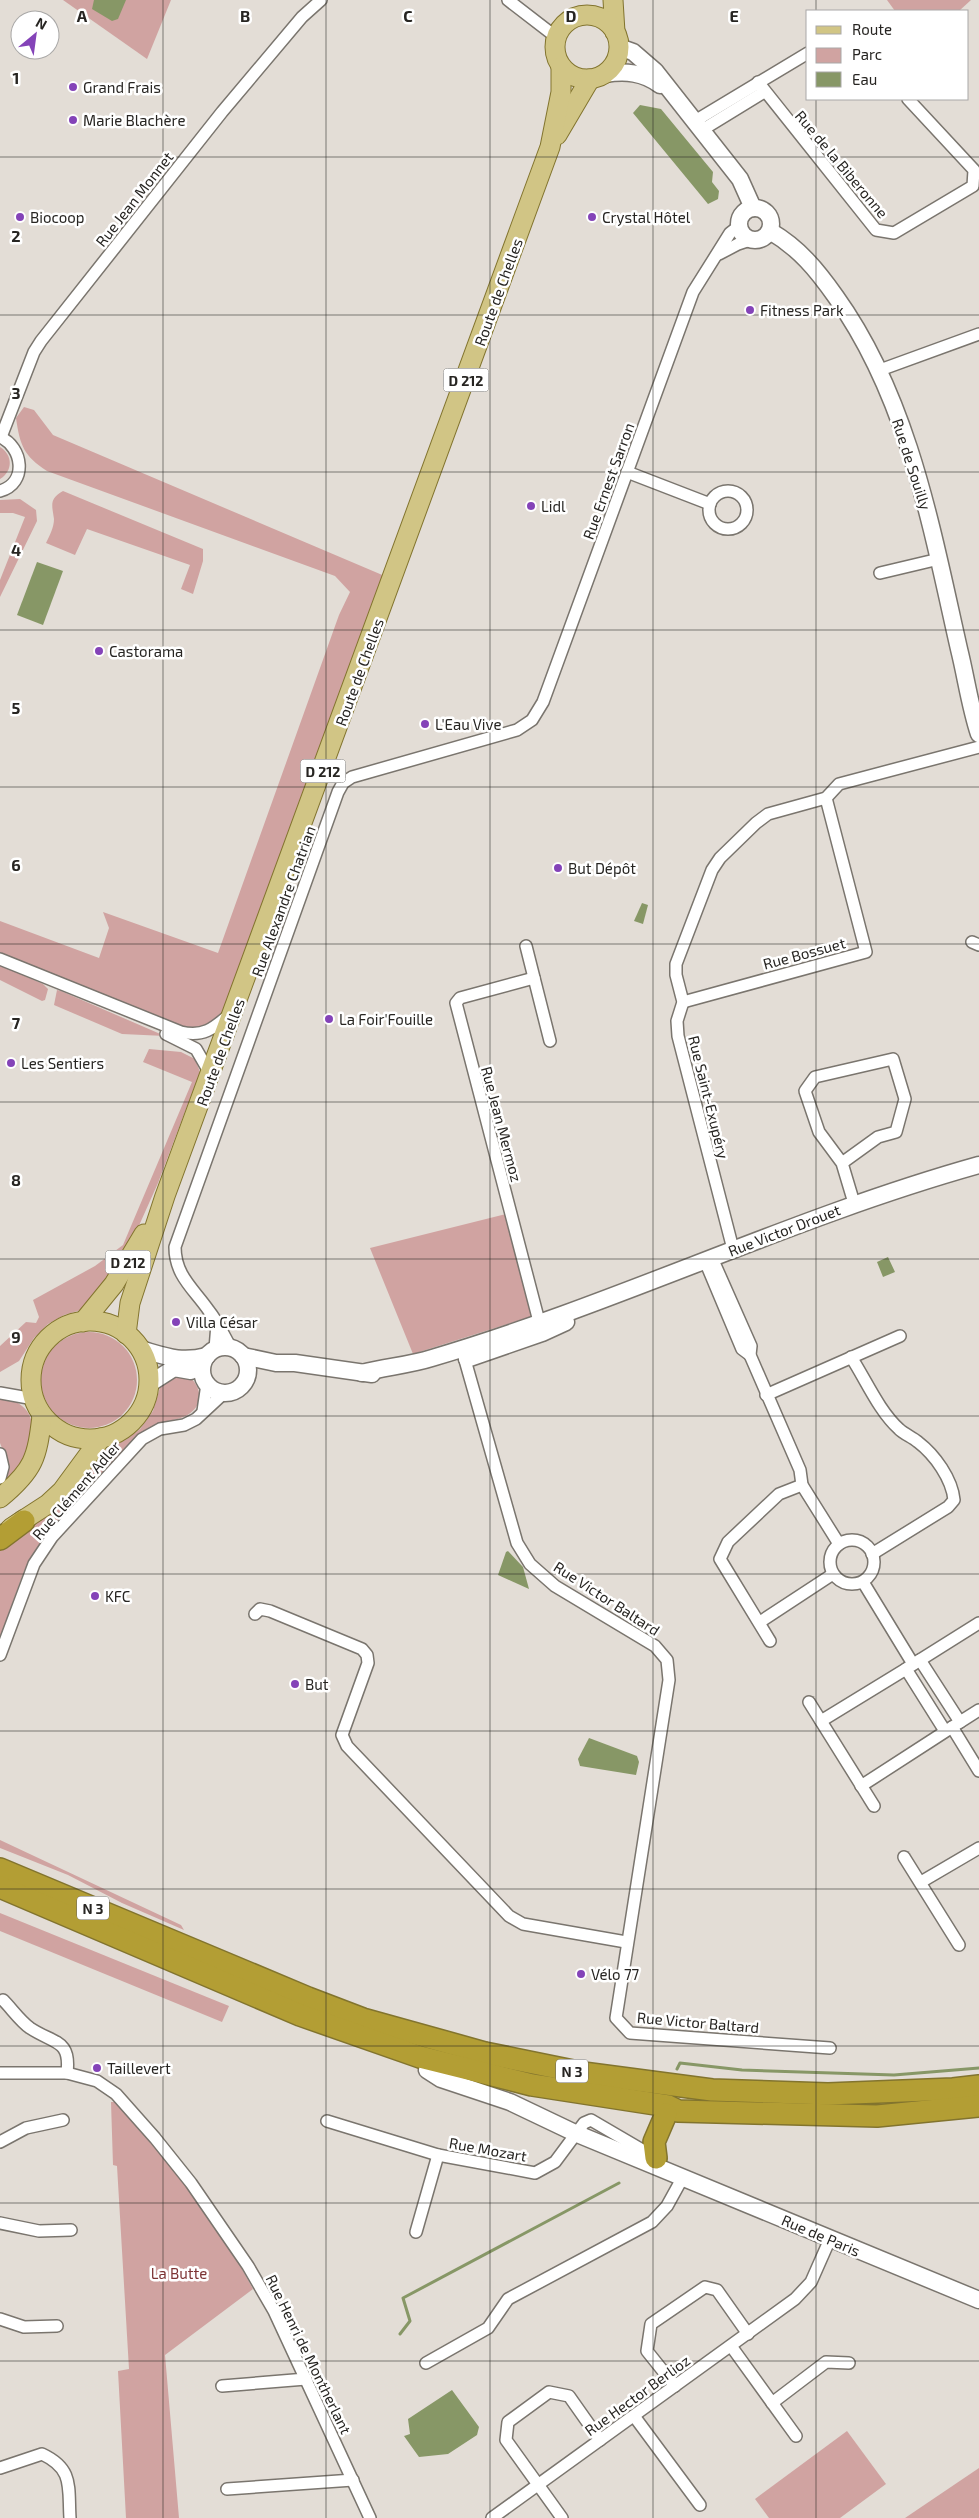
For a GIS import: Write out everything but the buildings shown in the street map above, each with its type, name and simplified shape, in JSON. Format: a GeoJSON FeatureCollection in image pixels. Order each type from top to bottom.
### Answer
{"type":"FeatureCollection","features":[{"type":"Feature","properties":{"kind":"highway"},"geometry":{"type":"LineString","coordinates":[[0,1539],[24,1521]]}},
{"type":"Feature","properties":{"kind":"highway"},"geometry":{"type":"LineString","coordinates":[[0,1859],[167,1930],[185,1946]]}},
{"type":"Feature","properties":{"kind":"highway","name":"N 3"},"geometry":{"type":"LineString","coordinates":[[0,1869],[308,1998],[364,2019],[485,2053],[583,2073],[712,2090],[783,2094],[954,2089],[979,2086]]}},
{"type":"Feature","properties":{"kind":"highway","name":"N 3"},"geometry":{"type":"LineString","coordinates":[[0,1888],[300,2015],[429,2060],[523,2083],[668,2106],[672,2113],[877,2116],[979,2106]]}},
{"type":"Feature","properties":{"kind":"highway"},"geometry":{"type":"LineString","coordinates":[[0,1902],[328,2038],[426,2070],[523,2095],[634,2112],[672,2113]]}},
{"type":"Feature","properties":{"kind":"highway"},"geometry":{"type":"LineString","coordinates":[[660,2163],[654,2142],[672,2113]]}},
{"type":"Feature","properties":{"kind":"main road"},"geometry":{"type":"LineString","coordinates":[[592,0],[579,16],[566,24],[556,37],[555,52],[561,67],[574,77],[597,77],[615,62],[617,39],[613,0]]}},
{"type":"Feature","properties":{"kind":"main road"},"geometry":{"type":"LineString","coordinates":[[579,16],[590,15],[600,18],[617,39]]}},
{"type":"Feature","properties":{"kind":"main road","name":"D 212"},"geometry":{"type":"LineString","coordinates":[[550,147],[560,92],[561,67]]}},
{"type":"Feature","properties":{"kind":"main road","name":"D 212"},"geometry":{"type":"LineString","coordinates":[[550,147],[597,77]]}},
{"type":"Feature","properties":{"kind":"main road","name":"Route de Chelles"},"geometry":{"type":"LineString","coordinates":[[126,1334],[130,1303],[165,1196],[212,1075],[550,147]]}},
{"type":"Feature","properties":{"kind":"main road","name":"Route de Chelles"},"geometry":{"type":"LineString","coordinates":[[82,1322],[114,1284],[165,1196]]}},
{"type":"Feature","properties":{"kind":"main road"},"geometry":{"type":"LineString","coordinates":[[82,1322],[106,1324],[126,1334],[140,1349],[145,1360],[149,1384],[143,1406],[134,1419],[116,1434],[101,1438],[73,1437],[56,1429],[38,1407],[31,1390],[31,1370],[39,1350],[53,1334],[72,1324],[82,1322]]}},
{"type":"Feature","properties":{"kind":"main road"},"geometry":{"type":"LineString","coordinates":[[0,1498],[13,1488],[33,1463],[37,1453],[38,1407]]}},
{"type":"Feature","properties":{"kind":"main road"},"geometry":{"type":"LineString","coordinates":[[0,1534],[24,1521],[62,1492],[101,1438]]}},
{"type":"Feature","properties":{"kind":"street","name":"Rue Jean Monnet"},"geometry":{"type":"LineString","coordinates":[[0,491],[11,484],[20,466],[17,452],[13,446],[0,437],[34,352],[46,334],[222,112],[302,17],[321,0]]}},
{"type":"Feature","properties":{"kind":"street"},"geometry":{"type":"LineString","coordinates":[[508,0],[556,37]]}},
{"type":"Feature","properties":{"kind":"street"},"geometry":{"type":"LineString","coordinates":[[617,39],[655,71],[740,179],[753,208]]}},
{"type":"Feature","properties":{"kind":"street"},"geometry":{"type":"LineString","coordinates":[[698,126],[761,87],[806,54]]}},
{"type":"Feature","properties":{"kind":"street"},"geometry":{"type":"LineString","coordinates":[[597,77],[619,72],[643,74],[674,96]]}},
{"type":"Feature","properties":{"kind":"street","name":"Rue de la Biberonne"},"geometry":{"type":"LineString","coordinates":[[761,87],[876,230],[894,233],[973,186],[974,170],[909,100]]}},
{"type":"Feature","properties":{"kind":"street"},"geometry":{"type":"LineString","coordinates":[[753,208],[762,210],[770,216],[770,231],[764,238],[750,240],[742,235],[739,226],[744,212],[753,208]]}},
{"type":"Feature","properties":{"kind":"street","name":"Rue Ernest Sarron"},"geometry":{"type":"LineString","coordinates":[[532,720],[543,702],[693,292],[730,234],[739,226]]}},
{"type":"Feature","properties":{"kind":"street","name":"Rue de Souilly"},"geometry":{"type":"LineString","coordinates":[[770,231],[799,250],[818,272],[852,319],[880,370],[925,498],[978,724]]}},
{"type":"Feature","properties":{"kind":"street","name":"Rue Ernest Sarron"},"geometry":{"type":"LineString","coordinates":[[717,255],[750,240]]}},
{"type":"Feature","properties":{"kind":"street"},"geometry":{"type":"LineString","coordinates":[[880,370],[979,334]]}},
{"type":"Feature","properties":{"kind":"street"},"geometry":{"type":"LineString","coordinates":[[627,472],[710,504]]}},
{"type":"Feature","properties":{"kind":"street"},"geometry":{"type":"LineString","coordinates":[[880,573],[939,559]]}},
{"type":"Feature","properties":{"kind":"street","name":"Rue Alexandre Chatrian"},"geometry":{"type":"LineString","coordinates":[[224,1352],[217,1324],[210,1312],[182,1278],[175,1261],[175,1248],[338,792],[343,783],[352,777],[517,730],[532,720]]}},
{"type":"Feature","properties":{"kind":"street","name":"Rue Saint-Exupéry"},"geometry":{"type":"LineString","coordinates":[[733,1250],[678,1036],[677,1021],[683,1002],[676,975],[676,964],[712,870],[720,858],[768,814],[826,798],[839,784],[979,747]]}},
{"type":"Feature","properties":{"kind":"street","name":"Rue Bossuet"},"geometry":{"type":"LineString","coordinates":[[683,1002],[866,952],[826,798]]}},
{"type":"Feature","properties":{"kind":"street"},"geometry":{"type":"LineString","coordinates":[[526,946],[550,1041]]}},
{"type":"Feature","properties":{"kind":"street"},"geometry":{"type":"LineString","coordinates":[[0,960],[194,1035],[212,1029],[236,1009]]}},
{"type":"Feature","properties":{"kind":"street"},"geometry":{"type":"LineString","coordinates":[[0,960],[180,1039],[196,1049],[212,1075]]}},
{"type":"Feature","properties":{"kind":"street","name":"Rue Jean Mermoz"},"geometry":{"type":"LineString","coordinates":[[534,978],[460,998],[456,1004],[540,1327]]}},
{"type":"Feature","properties":{"kind":"street"},"geometry":{"type":"LineString","coordinates":[[842,1162],[878,1137],[896,1132],[905,1099],[893,1059],[814,1077],[805,1091],[819,1132],[842,1162],[854,1204]]}},
{"type":"Feature","properties":{"kind":"street","name":"Rue Victor Drouet"},"geometry":{"type":"LineString","coordinates":[[224,1352],[276,1363],[295,1363],[362,1373],[463,1354],[540,1327],[592,1304],[854,1204],[979,1165]]}},
{"type":"Feature","properties":{"kind":"street"},"geometry":{"type":"LineString","coordinates":[[708,1259],[742,1349],[750,1355],[800,1470],[802,1485],[839,1544]]}},
{"type":"Feature","properties":{"kind":"street"},"geometry":{"type":"LineString","coordinates":[[766,1394],[900,1336]]}},
{"type":"Feature","properties":{"kind":"street"},"geometry":{"type":"LineString","coordinates":[[140,1349],[174,1359],[191,1360],[224,1352],[248,1368],[247,1375]]}},
{"type":"Feature","properties":{"kind":"street"},"geometry":{"type":"LineString","coordinates":[[203,1411],[204,1362],[224,1352]]}},
{"type":"Feature","properties":{"kind":"street","name":"Rue Victor Baltard"},"geometry":{"type":"LineString","coordinates":[[463,1354],[517,1543],[530,1564],[555,1586],[655,1646],[667,1660],[670,1680],[626,1942],[616,2018],[630,2033],[830,2048]]}},
{"type":"Feature","properties":{"kind":"street"},"geometry":{"type":"LineString","coordinates":[[852,1357],[885,1412],[899,1429],[919,1442],[933,1455],[953,1490],[954,1500],[948,1507],[872,1554]]}},
{"type":"Feature","properties":{"kind":"street","name":"Rue Victor Drouet"},"geometry":{"type":"LineString","coordinates":[[224,1393],[239,1388],[247,1375],[276,1363]]}},
{"type":"Feature","properties":{"kind":"street"},"geometry":{"type":"LineString","coordinates":[[149,1384],[174,1368],[188,1369],[205,1380],[214,1391],[224,1393]]}},
{"type":"Feature","properties":{"kind":"street"},"geometry":{"type":"LineString","coordinates":[[0,1393],[38,1407]]}},
{"type":"Feature","properties":{"kind":"street","name":"Rue Clément Adler"},"geometry":{"type":"LineString","coordinates":[[0,1655],[34,1564],[52,1537],[142,1439],[160,1429],[184,1425],[196,1419],[224,1393]]}},
{"type":"Feature","properties":{"kind":"street"},"geometry":{"type":"LineString","coordinates":[[0,1454],[2,1467],[0,1478]]}},
{"type":"Feature","properties":{"kind":"street"},"geometry":{"type":"LineString","coordinates":[[770,1641],[720,1559],[728,1542],[779,1494],[802,1485]]}},
{"type":"Feature","properties":{"kind":"street"},"geometry":{"type":"LineString","coordinates":[[851,1540],[858,1541],[864,1544],[872,1554],[873,1566],[868,1578],[863,1582],[856,1584],[843,1583],[833,1574],[830,1561],[834,1549],[839,1544],[851,1540]]}},
{"type":"Feature","properties":{"kind":"street"},"geometry":{"type":"LineString","coordinates":[[760,1622],[833,1574]]}},
{"type":"Feature","properties":{"kind":"street"},"geometry":{"type":"LineString","coordinates":[[863,1582],[979,1771]]}},
{"type":"Feature","properties":{"kind":"street"},"geometry":{"type":"LineString","coordinates":[[255,1614],[260,1609],[270,1610],[362,1649],[367,1655],[368,1662],[342,1735],[347,1746],[509,1916],[523,1924],[626,1942]]}},
{"type":"Feature","properties":{"kind":"street"},"geometry":{"type":"LineString","coordinates":[[821,1721],[979,1623]]}},
{"type":"Feature","properties":{"kind":"street"},"geometry":{"type":"LineString","coordinates":[[913,1664],[952,1727]]}},
{"type":"Feature","properties":{"kind":"street"},"geometry":{"type":"LineString","coordinates":[[809,1702],[874,1806]]}},
{"type":"Feature","properties":{"kind":"street"},"geometry":{"type":"LineString","coordinates":[[861,1786],[979,1710]]}},
{"type":"Feature","properties":{"kind":"street"},"geometry":{"type":"LineString","coordinates":[[920,1882],[979,1848]]}},
{"type":"Feature","properties":{"kind":"street"},"geometry":{"type":"LineString","coordinates":[[904,1857],[959,1945]]}},
{"type":"Feature","properties":{"kind":"street"},"geometry":{"type":"LineString","coordinates":[[3,2000],[28,2027],[65,2049],[69,2057],[67,2074]]}},
{"type":"Feature","properties":{"kind":"street","name":"Rue de Paris"},"geometry":{"type":"LineString","coordinates":[[426,2070],[441,2080],[510,2102],[575,2133],[660,2163],[683,2177],[979,2300]]}},
{"type":"Feature","properties":{"kind":"street","name":"Rue Henri de Montherlant"},"geometry":{"type":"LineString","coordinates":[[0,2073],[67,2074],[97,2081],[116,2094],[191,2183],[248,2266],[274,2311],[370,2518]]}},
{"type":"Feature","properties":{"kind":"street"},"geometry":{"type":"LineString","coordinates":[[0,2142],[26,2128],[63,2120]]}},
{"type":"Feature","properties":{"kind":"street","name":"Rue Mozart"},"geometry":{"type":"LineString","coordinates":[[327,2122],[438,2155],[535,2173],[555,2162],[575,2133]]}},
{"type":"Feature","properties":{"kind":"street","name":"Rue Mozart"},"geometry":{"type":"LineString","coordinates":[[416,2232],[438,2155]]}},
{"type":"Feature","properties":{"kind":"street"},"geometry":{"type":"LineString","coordinates":[[426,2363],[488,2328],[508,2299],[652,2222],[667,2206],[683,2177]]}},
{"type":"Feature","properties":{"kind":"street"},"geometry":{"type":"LineString","coordinates":[[0,2223],[38,2231],[71,2230]]}},
{"type":"Feature","properties":{"kind":"street","name":"Rue Hector Berlioz"},"geometry":{"type":"LineString","coordinates":[[494,2516],[795,2299],[811,2282],[830,2239]]}},
{"type":"Feature","properties":{"kind":"street"},"geometry":{"type":"LineString","coordinates":[[675,2386],[647,2351],[652,2324],[705,2287],[717,2290],[748,2334]]}},
{"type":"Feature","properties":{"kind":"street"},"geometry":{"type":"LineString","coordinates":[[0,2320],[24,2327],[57,2326]]}},
{"type":"Feature","properties":{"kind":"street"},"geometry":{"type":"LineString","coordinates":[[731,2346],[796,2436]]}},
{"type":"Feature","properties":{"kind":"street"},"geometry":{"type":"LineString","coordinates":[[772,2402],[826,2362],[849,2363]]}},
{"type":"Feature","properties":{"kind":"street"},"geometry":{"type":"LineString","coordinates":[[222,2386],[306,2379]]}},
{"type":"Feature","properties":{"kind":"street"},"geometry":{"type":"LineString","coordinates":[[562,2518],[506,2440],[508,2422],[549,2392],[570,2396],[600,2440]]}},
{"type":"Feature","properties":{"kind":"street"},"geometry":{"type":"LineString","coordinates":[[634,2416],[700,2505]]}},
{"type":"Feature","properties":{"kind":"street"},"geometry":{"type":"LineString","coordinates":[[0,2468],[42,2454],[56,2460],[66,2473],[70,2518]]}},
{"type":"Feature","properties":{"kind":"street"},"geometry":{"type":"LineString","coordinates":[[227,2489],[353,2480]]}},
{"type":"Feature","properties":{"kind":"green space"},"geometry":{"type":"Polygon","coordinates":[[[63,0],[171,0],[147,59],[63,0]]]}},
{"type":"Feature","properties":{"kind":"green space"},"geometry":{"type":"Polygon","coordinates":[[[887,0],[971,0],[960,10],[894,10],[887,0]]]}},
{"type":"Feature","properties":{"kind":"green space"},"geometry":{"type":"Polygon","coordinates":[[[24,407],[34,410],[53,435],[387,577],[223,1012],[217,1023],[189,1032],[0,954],[0,921],[99,958],[109,928],[103,912],[218,953],[339,615],[350,592],[335,576],[47,471],[28,455],[19,436],[16,418],[24,407]]]}},
{"type":"Feature","properties":{"kind":"green space"},"geometry":{"type":"Polygon","coordinates":[[[0,447],[7,454],[10,463],[7,472],[0,479],[0,447]]]}},
{"type":"Feature","properties":{"kind":"green space"},"geometry":{"type":"Polygon","coordinates":[[[63,491],[203,549],[203,561],[193,594],[181,589],[190,565],[87,529],[75,555],[46,543],[54,519],[52,503],[55,497],[63,491]]]}},
{"type":"Feature","properties":{"kind":"green space"},"geometry":{"type":"Polygon","coordinates":[[[20,499],[36,510],[37,521],[0,597],[0,580],[25,517],[13,513],[0,513],[0,500],[20,499]]]}},
{"type":"Feature","properties":{"kind":"green space"},"geometry":{"type":"Polygon","coordinates":[[[0,965],[43,984],[48,989],[45,1000],[42,1001],[0,980],[0,965]]]}},
{"type":"Feature","properties":{"kind":"green space"},"geometry":{"type":"Polygon","coordinates":[[[57,990],[165,1036],[122,1034],[54,1005],[57,990]]]}},
{"type":"Feature","properties":{"kind":"green space"},"geometry":{"type":"Polygon","coordinates":[[[149,1049],[181,1052],[195,1059],[200,1072],[158,1183],[133,1239],[112,1275],[81,1310],[64,1315],[48,1324],[34,1338],[19,1361],[0,1372],[0,1346],[26,1322],[36,1323],[39,1317],[33,1300],[95,1266],[123,1245],[192,1082],[143,1062],[149,1049]]]}},
{"type":"Feature","properties":{"kind":"green space"},"geometry":{"type":"Polygon","coordinates":[[[506,1214],[533,1316],[413,1354],[370,1248],[506,1214]]]}},
{"type":"Feature","properties":{"kind":"green space"},"geometry":{"type":"Polygon","coordinates":[[[89,1332],[107,1336],[123,1346],[133,1362],[137,1380],[133,1398],[123,1414],[107,1424],[89,1428],[71,1424],[55,1414],[45,1398],[41,1380],[45,1362],[55,1346],[71,1336],[89,1332]]]}},
{"type":"Feature","properties":{"kind":"green space"},"geometry":{"type":"Polygon","coordinates":[[[187,1375],[192,1379],[199,1394],[194,1410],[183,1417],[155,1425],[135,1438],[43,1538],[24,1571],[0,1637],[0,1545],[99,1454],[127,1439],[140,1429],[153,1411],[161,1384],[172,1376],[187,1375]]]}},
{"type":"Feature","properties":{"kind":"green space"},"geometry":{"type":"Polygon","coordinates":[[[7,1398],[22,1406],[30,1416],[35,1446],[0,1489],[5,1476],[6,1466],[0,1443],[0,1399],[7,1398]]]}},
{"type":"Feature","properties":{"kind":"green space"},"geometry":{"type":"Polygon","coordinates":[[[0,1840],[181,1925],[184,1930],[122,1903],[68,1875],[0,1848],[0,1840]]]}},
{"type":"Feature","properties":{"kind":"green space"},"geometry":{"type":"Polygon","coordinates":[[[0,1913],[229,2006],[222,2022],[0,1931],[0,1913]]]}},
{"type":"Feature","properties":{"kind":"green space","name":"La Butte"},"geometry":{"type":"Polygon","coordinates":[[[111,2102],[120,2102],[210,2211],[253,2289],[165,2355],[179,2518],[126,2518],[118,2371],[129,2369],[117,2166],[113,2165],[111,2102]]]}},
{"type":"Feature","properties":{"kind":"green space"},"geometry":{"type":"Polygon","coordinates":[[[847,2431],[886,2484],[840,2518],[769,2518],[755,2499],[847,2431]]]}},
{"type":"Feature","properties":{"kind":"green space"},"geometry":{"type":"Polygon","coordinates":[[[979,2468],[979,2518],[905,2518],[979,2468]]]}},
{"type":"Feature","properties":{"kind":"water"},"geometry":{"type":"Polygon","coordinates":[[[94,0],[126,0],[118,19],[112,21],[92,9],[94,0]]]}},
{"type":"Feature","properties":{"kind":"water"},"geometry":{"type":"Polygon","coordinates":[[[640,105],[661,109],[713,172],[712,182],[719,191],[718,199],[708,204],[633,113],[640,105]]]}},
{"type":"Feature","properties":{"kind":"water"},"geometry":{"type":"Polygon","coordinates":[[[37,562],[63,571],[43,625],[17,615],[37,562]]]}},
{"type":"Feature","properties":{"kind":"water"},"geometry":{"type":"Polygon","coordinates":[[[642,903],[648,905],[643,924],[634,921],[642,903]]]}},
{"type":"Feature","properties":{"kind":"water"},"geometry":{"type":"Polygon","coordinates":[[[888,1257],[895,1272],[883,1277],[877,1262],[888,1257]]]}},
{"type":"Feature","properties":{"kind":"water"},"geometry":{"type":"Polygon","coordinates":[[[508,1551],[523,1567],[529,1589],[498,1575],[508,1551]]]}},
{"type":"Feature","properties":{"kind":"water"},"geometry":{"type":"Polygon","coordinates":[[[589,1738],[637,1756],[639,1762],[636,1775],[580,1766],[578,1759],[589,1738]]]}},
{"type":"Feature","properties":{"kind":"water"},"geometry":{"type":"Polygon","coordinates":[[[452,2390],[479,2427],[477,2435],[448,2454],[419,2457],[404,2436],[410,2434],[408,2419],[452,2390]]]}},
{"type":"Feature","properties":{"kind":"waterway"},"geometry":{"type":"LineString","coordinates":[[677,2069],[680,2063],[742,2070],[894,2075],[979,2068]]}},
{"type":"Feature","properties":{"kind":"waterway"},"geometry":{"type":"LineString","coordinates":[[400,2334],[410,2321],[403,2298],[619,2183]]}},
{"type":"Feature","properties":{"kind":"place","name":"Grand Frais"},"geometry":{"type":"Point","coordinates":[73,87]}},
{"type":"Feature","properties":{"kind":"place","name":"Marie Blachère"},"geometry":{"type":"Point","coordinates":[73,120]}},
{"type":"Feature","properties":{"kind":"place","name":"Biocoop"},"geometry":{"type":"Point","coordinates":[20,217]}},
{"type":"Feature","properties":{"kind":"place","name":"Crystal Hôtel"},"geometry":{"type":"Point","coordinates":[592,217]}},
{"type":"Feature","properties":{"kind":"place","name":"Fitness Park"},"geometry":{"type":"Point","coordinates":[750,310]}},
{"type":"Feature","properties":{"kind":"place","name":"Lidl"},"geometry":{"type":"Point","coordinates":[531,506]}},
{"type":"Feature","properties":{"kind":"place","name":"Castorama"},"geometry":{"type":"Point","coordinates":[99,651]}},
{"type":"Feature","properties":{"kind":"place","name":"L'Eau Vive"},"geometry":{"type":"Point","coordinates":[425,724]}},
{"type":"Feature","properties":{"kind":"place","name":"But Dépôt"},"geometry":{"type":"Point","coordinates":[558,868]}},
{"type":"Feature","properties":{"kind":"place","name":"La Foir'Fouille"},"geometry":{"type":"Point","coordinates":[329,1019]}},
{"type":"Feature","properties":{"kind":"place","name":"Les Sentiers"},"geometry":{"type":"Point","coordinates":[11,1063]}},
{"type":"Feature","properties":{"kind":"place","name":"Villa César"},"geometry":{"type":"Point","coordinates":[176,1322]}},
{"type":"Feature","properties":{"kind":"place","name":"KFC"},"geometry":{"type":"Point","coordinates":[95,1596]}},
{"type":"Feature","properties":{"kind":"place","name":"But"},"geometry":{"type":"Point","coordinates":[295,1684]}},
{"type":"Feature","properties":{"kind":"place","name":"Vélo 77"},"geometry":{"type":"Point","coordinates":[581,1974]}},
{"type":"Feature","properties":{"kind":"place","name":"Taillevert"},"geometry":{"type":"Point","coordinates":[97,2068]}}]}
